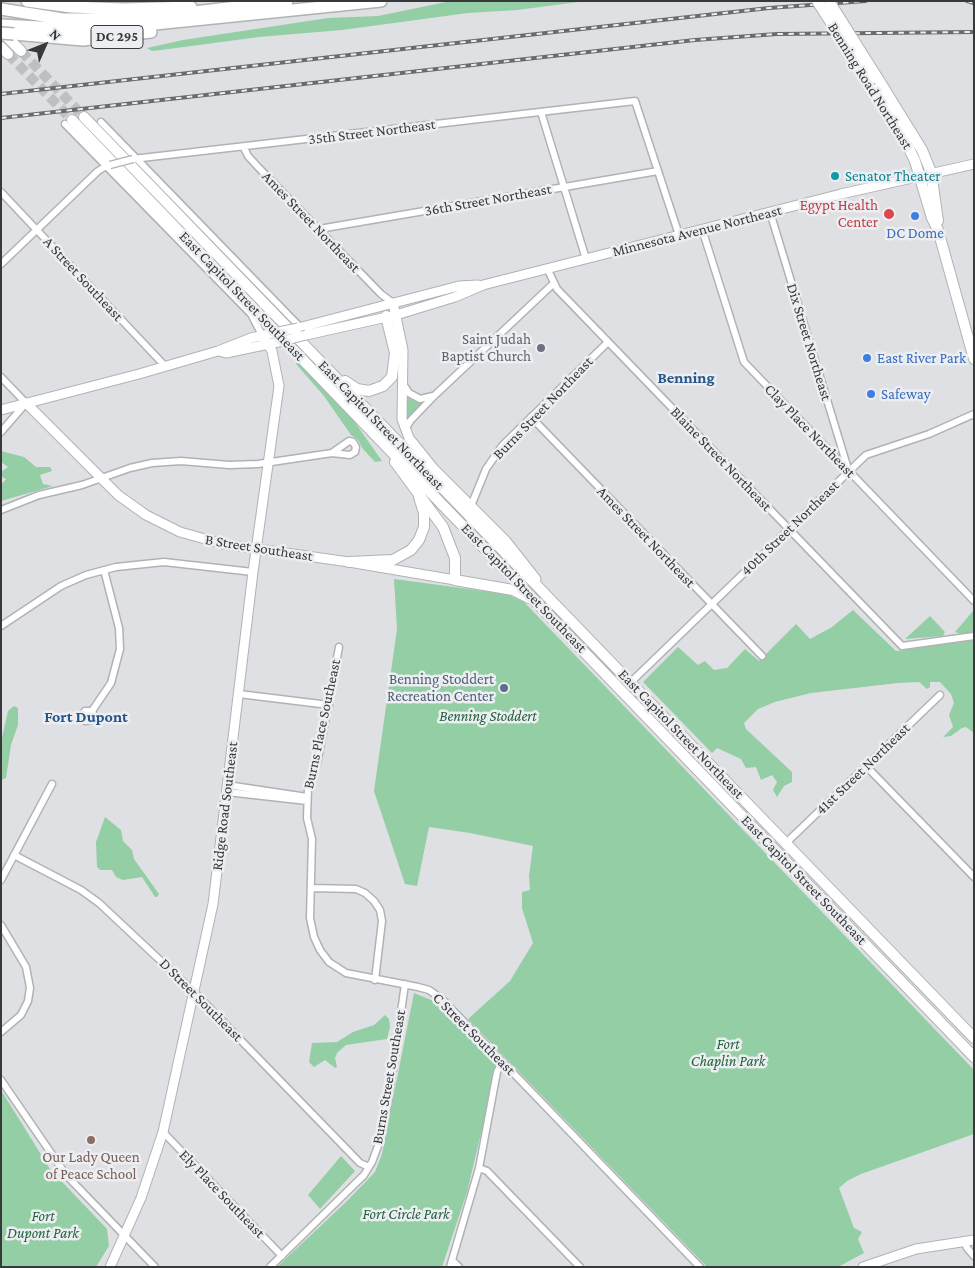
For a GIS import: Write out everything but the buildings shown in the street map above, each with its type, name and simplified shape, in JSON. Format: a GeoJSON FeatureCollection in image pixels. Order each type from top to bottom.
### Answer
{"type":"FeatureCollection","features":[{"type":"Feature","properties":{"kind":"highway"},"geometry":{"type":"LineString","coordinates":[[27,1],[71,7],[124,9],[273,3]]}},
{"type":"Feature","properties":{"kind":"highway","name":"DC 295"},"geometry":{"type":"LineString","coordinates":[[1,9],[63,19],[126,19],[163,17],[287,1]]}},
{"type":"Feature","properties":{"kind":"highway","name":"DC 295"},"geometry":{"type":"LineString","coordinates":[[2,28],[14,34],[103,39],[171,29],[219,19],[381,1]]}},
{"type":"Feature","properties":{"kind":"highway"},"geometry":{"type":"LineString","coordinates":[[2,28],[96,30],[219,19]]}},
{"type":"Feature","properties":{"kind":"main road","name":"Benning Road Northeast"},"geometry":{"type":"LineString","coordinates":[[817,1],[918,142],[931,172],[938,230],[974,359]]}},
{"type":"Feature","properties":{"kind":"main road","name":"Benning Road Northeast"},"geometry":{"type":"LineString","coordinates":[[829,1],[909,146],[932,218],[938,230]]}},
{"type":"Feature","properties":{"kind":"main road"},"geometry":{"type":"LineString","coordinates":[[2,28],[21,51]]}},
{"type":"Feature","properties":{"kind":"main road","name":"East Capitol Street Northeast"},"geometry":{"type":"LineString","coordinates":[[84,117],[307,348],[549,607],[631,682],[974,1038]]}},
{"type":"Feature","properties":{"kind":"main road","name":"East Capitol Street Southeast"},"geometry":{"type":"LineString","coordinates":[[68,122],[549,607],[974,1057]]}},
{"type":"Feature","properties":{"kind":"main road","name":"Minnesota Avenue Northeast"},"geometry":{"type":"LineString","coordinates":[[218,351],[226,352],[269,344],[391,316],[456,297],[483,285],[547,268],[972,163]]}},
{"type":"Feature","properties":{"kind":"main road","name":"Minnesota Avenue Northeast"},"geometry":{"type":"LineString","coordinates":[[218,351],[262,335],[459,286],[483,285]]}},
{"type":"Feature","properties":{"kind":"main road"},"geometry":{"type":"LineString","coordinates":[[307,348],[328,368],[357,389],[369,391],[379,388],[389,380],[394,368],[391,316],[393,303]]}},
{"type":"Feature","properties":{"kind":"main road"},"geometry":{"type":"LineString","coordinates":[[383,305],[391,316]]}},
{"type":"Feature","properties":{"kind":"main road","name":"East Capitol Street Northeast"},"geometry":{"type":"LineString","coordinates":[[391,316],[403,350],[402,419],[414,447],[519,556],[549,607]]}},
{"type":"Feature","properties":{"kind":"main road","name":"Ridge Road Southeast"},"geometry":{"type":"LineString","coordinates":[[110,1267],[146,1185],[163,1132],[213,904],[253,572],[279,386],[278,370],[269,344],[262,335]]}},
{"type":"Feature","properties":{"kind":"main road"},"geometry":{"type":"LineString","coordinates":[[1,408],[218,351]]}},
{"type":"Feature","properties":{"kind":"main road","name":"B Street Southeast"},"geometry":{"type":"LineString","coordinates":[[25,402],[100,479],[131,505],[177,530],[223,544],[256,550],[349,562],[455,580]]}},
{"type":"Feature","properties":{"kind":"main road"},"geometry":{"type":"LineString","coordinates":[[357,415],[438,518],[447,535],[455,562],[455,580],[513,590],[549,607]]}},
{"type":"Feature","properties":{"kind":"main road"},"geometry":{"type":"LineString","coordinates":[[349,562],[393,560],[415,546],[422,532],[424,516],[420,500],[411,484]]}},
{"type":"Feature","properties":{"kind":"main road"},"geometry":{"type":"LineString","coordinates":[[863,1267],[916,1249],[969,1240]]}},
{"type":"Feature","properties":{"kind":"street","name":"35th Street Northeast"},"geometry":{"type":"LineString","coordinates":[[108,165],[135,159],[244,148],[635,101],[658,170]]}},
{"type":"Feature","properties":{"kind":"street"},"geometry":{"type":"LineString","coordinates":[[541,112],[586,259]]}},
{"type":"Feature","properties":{"kind":"street","name":"East Capitol Street Southeast"},"geometry":{"type":"LineString","coordinates":[[68,122],[251,314],[262,335]]}},
{"type":"Feature","properties":{"kind":"street"},"geometry":{"type":"LineString","coordinates":[[102,122],[135,159],[299,327]]}},
{"type":"Feature","properties":{"kind":"street","name":"Ames Street Northeast"},"geometry":{"type":"LineString","coordinates":[[244,148],[248,156],[318,229],[381,294],[393,303]]}},
{"type":"Feature","properties":{"kind":"street"},"geometry":{"type":"LineString","coordinates":[[1,264],[108,165]]}},
{"type":"Feature","properties":{"kind":"street"},"geometry":{"type":"LineString","coordinates":[[658,170],[679,235]]}},
{"type":"Feature","properties":{"kind":"street","name":"36th Street Northeast"},"geometry":{"type":"LineString","coordinates":[[318,229],[658,170]]}},
{"type":"Feature","properties":{"kind":"street","name":"A Street Southeast"},"geometry":{"type":"LineString","coordinates":[[1,192],[164,366]]}},
{"type":"Feature","properties":{"kind":"street","name":"Dix Street Northeast"},"geometry":{"type":"LineString","coordinates":[[770,212],[849,471]]}},
{"type":"Feature","properties":{"kind":"street","name":"Clay Place Northeast"},"geometry":{"type":"LineString","coordinates":[[702,229],[744,362],[974,601]]}},
{"type":"Feature","properties":{"kind":"street","name":"Blaine Street Northeast"},"geometry":{"type":"LineString","coordinates":[[547,268],[553,284],[902,646],[974,636]]}},
{"type":"Feature","properties":{"kind":"street"},"geometry":{"type":"LineString","coordinates":[[405,429],[434,396],[553,284]]}},
{"type":"Feature","properties":{"kind":"street"},"geometry":{"type":"LineString","coordinates":[[381,294],[383,305]]}},
{"type":"Feature","properties":{"kind":"street","name":"Burns Street Northeast"},"geometry":{"type":"LineString","coordinates":[[471,506],[486,469],[495,454],[608,342]]}},
{"type":"Feature","properties":{"kind":"street","name":"B Street Southeast"},"geometry":{"type":"LineString","coordinates":[[1,377],[25,402]]}},
{"type":"Feature","properties":{"kind":"street"},"geometry":{"type":"LineString","coordinates":[[403,384],[409,393],[420,400],[434,396]]}},
{"type":"Feature","properties":{"kind":"street"},"geometry":{"type":"LineString","coordinates":[[1,432],[25,402]]}},
{"type":"Feature","properties":{"kind":"street","name":"40th Street Northeast"},"geometry":{"type":"LineString","coordinates":[[631,682],[849,471],[874,451],[929,434],[974,414]]}},
{"type":"Feature","properties":{"kind":"street","name":"Ames Street Northeast"},"geometry":{"type":"LineString","coordinates":[[531,417],[762,656]]}},
{"type":"Feature","properties":{"kind":"street"},"geometry":{"type":"LineString","coordinates":[[1,510],[38,495],[69,489],[134,467],[167,461],[229,465],[268,463],[332,453]]}},
{"type":"Feature","properties":{"kind":"street"},"geometry":{"type":"LineString","coordinates":[[1,626],[61,586],[104,570],[126,565],[164,562],[253,572]]}},
{"type":"Feature","properties":{"kind":"street"},"geometry":{"type":"LineString","coordinates":[[92,711],[111,683],[120,649],[120,628],[104,570]]}},
{"type":"Feature","properties":{"kind":"street","name":"Burns Place Southeast"},"geometry":{"type":"LineString","coordinates":[[307,799],[329,705],[339,647]]}},
{"type":"Feature","properties":{"kind":"street"},"geometry":{"type":"LineString","coordinates":[[239,694],[329,705]]}},
{"type":"Feature","properties":{"kind":"street","name":"41st Street Northeast"},"geometry":{"type":"LineString","coordinates":[[786,843],[940,695]]}},
{"type":"Feature","properties":{"kind":"street"},"geometry":{"type":"LineString","coordinates":[[866,766],[974,877]]}},
{"type":"Feature","properties":{"kind":"street"},"geometry":{"type":"LineString","coordinates":[[1,880],[52,784]]}},
{"type":"Feature","properties":{"kind":"street"},"geometry":{"type":"LineString","coordinates":[[227,788],[307,799]]}},
{"type":"Feature","properties":{"kind":"street","name":"C Street Southeast"},"geometry":{"type":"LineString","coordinates":[[307,799],[306,818],[312,835],[311,928],[320,950],[340,969],[353,976],[405,984],[429,990],[438,996],[700,1267]]}},
{"type":"Feature","properties":{"kind":"street","name":"D Street Southeast"},"geometry":{"type":"LineString","coordinates":[[14,855],[92,897],[195,993],[360,1163],[369,1167]]}},
{"type":"Feature","properties":{"kind":"street"},"geometry":{"type":"LineString","coordinates":[[311,888],[356,889],[365,893],[374,901],[380,910],[382,921],[375,980]]}},
{"type":"Feature","properties":{"kind":"street"},"geometry":{"type":"LineString","coordinates":[[1,924],[26,967],[30,981],[29,996],[24,1011],[14,1023],[1,1032]]}},
{"type":"Feature","properties":{"kind":"street","name":"Burns Street Southeast"},"geometry":{"type":"LineString","coordinates":[[270,1267],[364,1175],[369,1167],[378,1146],[388,1103],[405,984]]}},
{"type":"Feature","properties":{"kind":"street"},"geometry":{"type":"LineString","coordinates":[[450,1267],[479,1168],[497,1072],[502,1062]]}},
{"type":"Feature","properties":{"kind":"street"},"geometry":{"type":"LineString","coordinates":[[1,1080],[60,1167],[155,1267]]}},
{"type":"Feature","properties":{"kind":"street","name":"Ely Place Southeast"},"geometry":{"type":"LineString","coordinates":[[163,1132],[282,1256]]}},
{"type":"Feature","properties":{"kind":"street"},"geometry":{"type":"LineString","coordinates":[[479,1168],[487,1170],[580,1267]]}},
{"type":"Feature","properties":{"kind":"street"},"geometry":{"type":"LineString","coordinates":[[969,1240],[967,1248],[974,1256]]}},
{"type":"Feature","properties":{"kind":"street"},"geometry":{"type":"LineString","coordinates":[[452,1260],[459,1267]]}},
{"type":"Feature","properties":{"kind":"green space"},"geometry":{"type":"Polygon","coordinates":[[[451,1],[586,1],[517,10],[468,13],[342,30],[259,37],[152,51],[147,48],[183,40],[328,18],[378,16],[451,1]]]}},
{"type":"Feature","properties":{"kind":"green space"},"geometry":{"type":"Polygon","coordinates":[[[296,359],[354,421],[382,461],[375,462],[363,449],[358,440],[351,435],[324,396],[296,364],[296,359]]]}},
{"type":"Feature","properties":{"kind":"green space"},"geometry":{"type":"Polygon","coordinates":[[[406,397],[415,401],[425,402],[409,418],[406,417],[406,397]]]}},
{"type":"Feature","properties":{"kind":"green space"},"geometry":{"type":"Polygon","coordinates":[[[1,451],[24,457],[36,467],[50,467],[52,471],[40,475],[43,484],[53,486],[1,501],[1,482],[3,483],[6,479],[1,476],[1,472],[8,467],[1,462],[1,451]]]}},
{"type":"Feature","properties":{"kind":"green space","name":"Fort Chaplin Park"},"geometry":{"type":"Polygon","coordinates":[[[394,579],[507,594],[524,602],[974,1070],[974,1134],[861,1174],[847,1181],[839,1188],[854,1228],[862,1232],[858,1239],[864,1253],[838,1267],[707,1267],[468,1019],[510,981],[533,943],[522,908],[522,892],[530,890],[529,876],[533,846],[429,827],[417,886],[405,884],[374,791],[397,629],[394,579]]]}},
{"type":"Feature","properties":{"kind":"green space"},"geometry":{"type":"Polygon","coordinates":[[[853,610],[896,651],[974,640],[974,733],[966,727],[951,736],[943,737],[953,727],[949,715],[954,703],[951,694],[940,682],[930,682],[930,687],[927,689],[919,682],[898,683],[811,693],[775,702],[758,709],[744,723],[746,729],[792,772],[792,782],[784,786],[777,797],[773,790],[777,782],[772,775],[761,780],[756,767],[746,768],[741,759],[717,748],[712,753],[643,682],[678,647],[698,665],[705,661],[714,670],[727,668],[745,649],[759,661],[796,624],[810,639],[832,627],[853,610]]]}},
{"type":"Feature","properties":{"kind":"green space"},"geometry":{"type":"Polygon","coordinates":[[[973,611],[974,632],[961,634],[955,632],[973,611]]]}},
{"type":"Feature","properties":{"kind":"green space"},"geometry":{"type":"Polygon","coordinates":[[[930,616],[945,632],[943,636],[905,639],[930,616]]]}},
{"type":"Feature","properties":{"kind":"green space"},"geometry":{"type":"Polygon","coordinates":[[[14,706],[18,708],[18,725],[11,745],[6,778],[1,780],[1,742],[8,711],[14,706]]]}},
{"type":"Feature","properties":{"kind":"green space"},"geometry":{"type":"Polygon","coordinates":[[[105,817],[121,830],[123,841],[132,850],[134,859],[159,894],[157,897],[155,897],[142,877],[123,880],[116,877],[112,870],[100,870],[97,867],[96,842],[105,817]]]}},
{"type":"Feature","properties":{"kind":"green space","name":"Fort Circle Park"},"geometry":{"type":"Polygon","coordinates":[[[414,993],[436,1002],[497,1066],[467,1192],[442,1267],[277,1267],[375,1172],[382,1154],[414,993]]]}},
{"type":"Feature","properties":{"kind":"green space"},"geometry":{"type":"Polygon","coordinates":[[[385,1015],[389,1019],[390,1027],[387,1039],[346,1045],[337,1053],[335,1058],[337,1067],[335,1068],[325,1060],[314,1067],[309,1062],[312,1043],[337,1042],[353,1032],[374,1025],[385,1015]]]}},
{"type":"Feature","properties":{"kind":"green space","name":"Fort Dupont Park"},"geometry":{"type":"Polygon","coordinates":[[[1,1090],[50,1169],[107,1229],[109,1246],[96,1267],[1,1267],[1,1090]]]}},
{"type":"Feature","properties":{"kind":"green space","name":"Fort Circle Park"},"geometry":{"type":"Polygon","coordinates":[[[341,1156],[355,1171],[320,1209],[308,1195],[341,1156]]]}},
{"type":"Feature","properties":{"kind":"tunnel"},"geometry":{"type":"LineString","coordinates":[[21,51],[84,117]]}},
{"type":"Feature","properties":{"kind":"tunnel"},"geometry":{"type":"LineString","coordinates":[[8,54],[72,120]]}},
{"type":"Feature","properties":{"kind":"railway"},"geometry":{"type":"LineString","coordinates":[[1,94],[769,8],[866,1]]}},
{"type":"Feature","properties":{"kind":"railway"},"geometry":{"type":"LineString","coordinates":[[967,1],[974,3]]}},
{"type":"Feature","properties":{"kind":"railway"},"geometry":{"type":"LineString","coordinates":[[1,118],[695,40],[777,34],[974,32]]}},
{"type":"Feature","properties":{"kind":"place","name":"Senator Theater"},"geometry":{"type":"Point","coordinates":[835,176]}},
{"type":"Feature","properties":{"kind":"place","name":"Egypt Health Center"},"geometry":{"type":"Point","coordinates":[889,214]}},
{"type":"Feature","properties":{"kind":"place","name":"DC Dome"},"geometry":{"type":"Point","coordinates":[915,216]}},
{"type":"Feature","properties":{"kind":"place","name":"Saint Judah Baptist Church"},"geometry":{"type":"Point","coordinates":[541,348]}},
{"type":"Feature","properties":{"kind":"place","name":"East River Park"},"geometry":{"type":"Point","coordinates":[867,358]}},
{"type":"Feature","properties":{"kind":"place","name":"Safeway"},"geometry":{"type":"Point","coordinates":[871,394]}},
{"type":"Feature","properties":{"kind":"place","name":"Benning Stoddert Recreation Center"},"geometry":{"type":"Point","coordinates":[504,688]}},
{"type":"Feature","properties":{"kind":"place","name":"Our Lady Queen of Peace School"},"geometry":{"type":"Point","coordinates":[91,1140]}},
{"type":"Feature","properties":{"kind":"district","name":"Benning"},"geometry":{"type":"Point","coordinates":[686,378]}},
{"type":"Feature","properties":{"kind":"district","name":"Fort Dupont"},"geometry":{"type":"Point","coordinates":[86,717]}},
{"type":"Feature","properties":{"kind":"park label","name":"Benning Stoddert"},"geometry":{"type":"Point","coordinates":[488,716]}}]}
